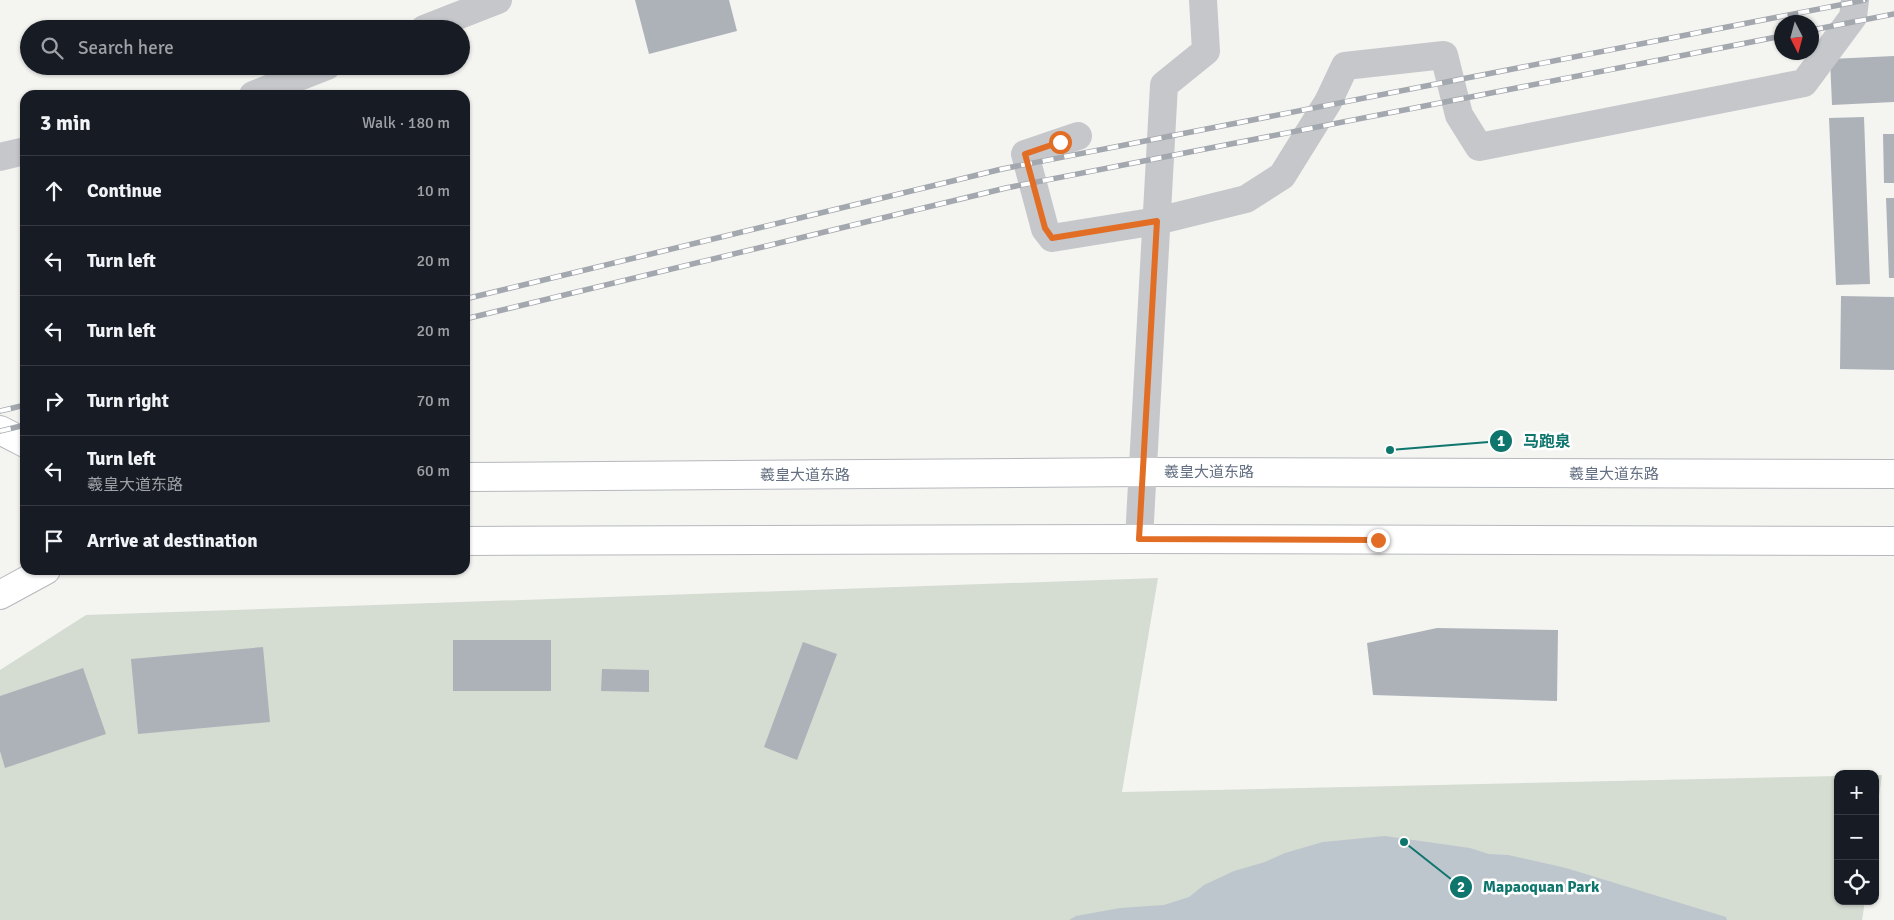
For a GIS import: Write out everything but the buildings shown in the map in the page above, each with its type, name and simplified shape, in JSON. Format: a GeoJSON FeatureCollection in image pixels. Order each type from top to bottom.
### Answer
{"type":"FeatureCollection","features":[{"type":"Feature","properties":{"kind":"main road"},"geometry":{"type":"LineString","coordinates":[[0,430],[20,440]]}},
{"type":"Feature","properties":{"kind":"main road","name":"羲皇大道东路"},"geometry":{"type":"LineString","coordinates":[[470,477],[1143,472],[1894,474]]}},
{"type":"Feature","properties":{"kind":"main road"},"geometry":{"type":"LineString","coordinates":[[470,541],[1139,539],[1894,541]]}},
{"type":"Feature","properties":{"kind":"main road"},"geometry":{"type":"LineString","coordinates":[[0,595],[37,575]]}},
{"type":"Feature","properties":{"kind":"street"},"geometry":{"type":"LineString","coordinates":[[447,20],[498,0]]}},
{"type":"Feature","properties":{"kind":"street"},"geometry":{"type":"LineString","coordinates":[[1139,539],[1164,85],[1206,51],[1203,0]]}},
{"type":"Feature","properties":{"kind":"street"},"geometry":{"type":"LineString","coordinates":[[1078,136],[1025,154],[1045,228],[1052,238],[1157,221],[1246,199],[1282,176],[1328,102],[1345,66],[1444,55],[1459,115],[1479,147],[1804,83],[1853,17],[1855,0]]}},
{"type":"Feature","properties":{"kind":"street"},"geometry":{"type":"LineString","coordinates":[[266,90],[304,75]]}},
{"type":"Feature","properties":{"kind":"street"},"geometry":{"type":"LineString","coordinates":[[0,157],[20,152]]}},
{"type":"Feature","properties":{"kind":"shaded area"},"geometry":{"type":"Polygon","coordinates":[[[1158,578],[1122,792],[1834,776],[1834,905],[1864,905],[1862,920],[0,920],[0,670],[86,615],[1158,578]]]}},
{"type":"Feature","properties":{"kind":"shaded area"},"geometry":{"type":"Polygon","coordinates":[[[1879,775],[1882,775],[1879,796],[1879,775]]]}},
{"type":"Feature","properties":{"kind":"shaded area"},"geometry":{"type":"Polygon","coordinates":[[[1385,836],[1470,848],[1489,854],[1508,855],[1566,868],[1726,917],[1727,920],[1069,920],[1076,916],[1120,908],[1164,905],[1189,897],[1204,885],[1234,871],[1323,842],[1385,836]]]}},
{"type":"Feature","properties":{"kind":"railway"},"geometry":{"type":"LineString","coordinates":[[470,298],[1002,169],[1865,0]]}},
{"type":"Feature","properties":{"kind":"railway"},"geometry":{"type":"LineString","coordinates":[[1819,29],[1894,14]]}},
{"type":"Feature","properties":{"kind":"railway"},"geometry":{"type":"LineString","coordinates":[[470,318],[1006,188],[1774,38]]}},
{"type":"Feature","properties":{"kind":"railway"},"geometry":{"type":"LineString","coordinates":[[0,411],[20,406]]}},
{"type":"Feature","properties":{"kind":"railway"},"geometry":{"type":"LineString","coordinates":[[0,431],[20,426]]}},
{"type":"Feature","properties":{"kind":"place","name":"马跑泉"},"geometry":{"type":"Point","coordinates":[1390,450]}},
{"type":"Feature","properties":{"kind":"place","name":"Mapaoquan Park"},"geometry":{"type":"Point","coordinates":[1404,842]}},
{"type":"Feature","properties":{"kind":"route"},"geometry":{"type":"LineString","coordinates":[[1060,142],[1025,154],[1045,228],[1052,238],[1157,221],[1139,539],[1378,540]]}}]}
